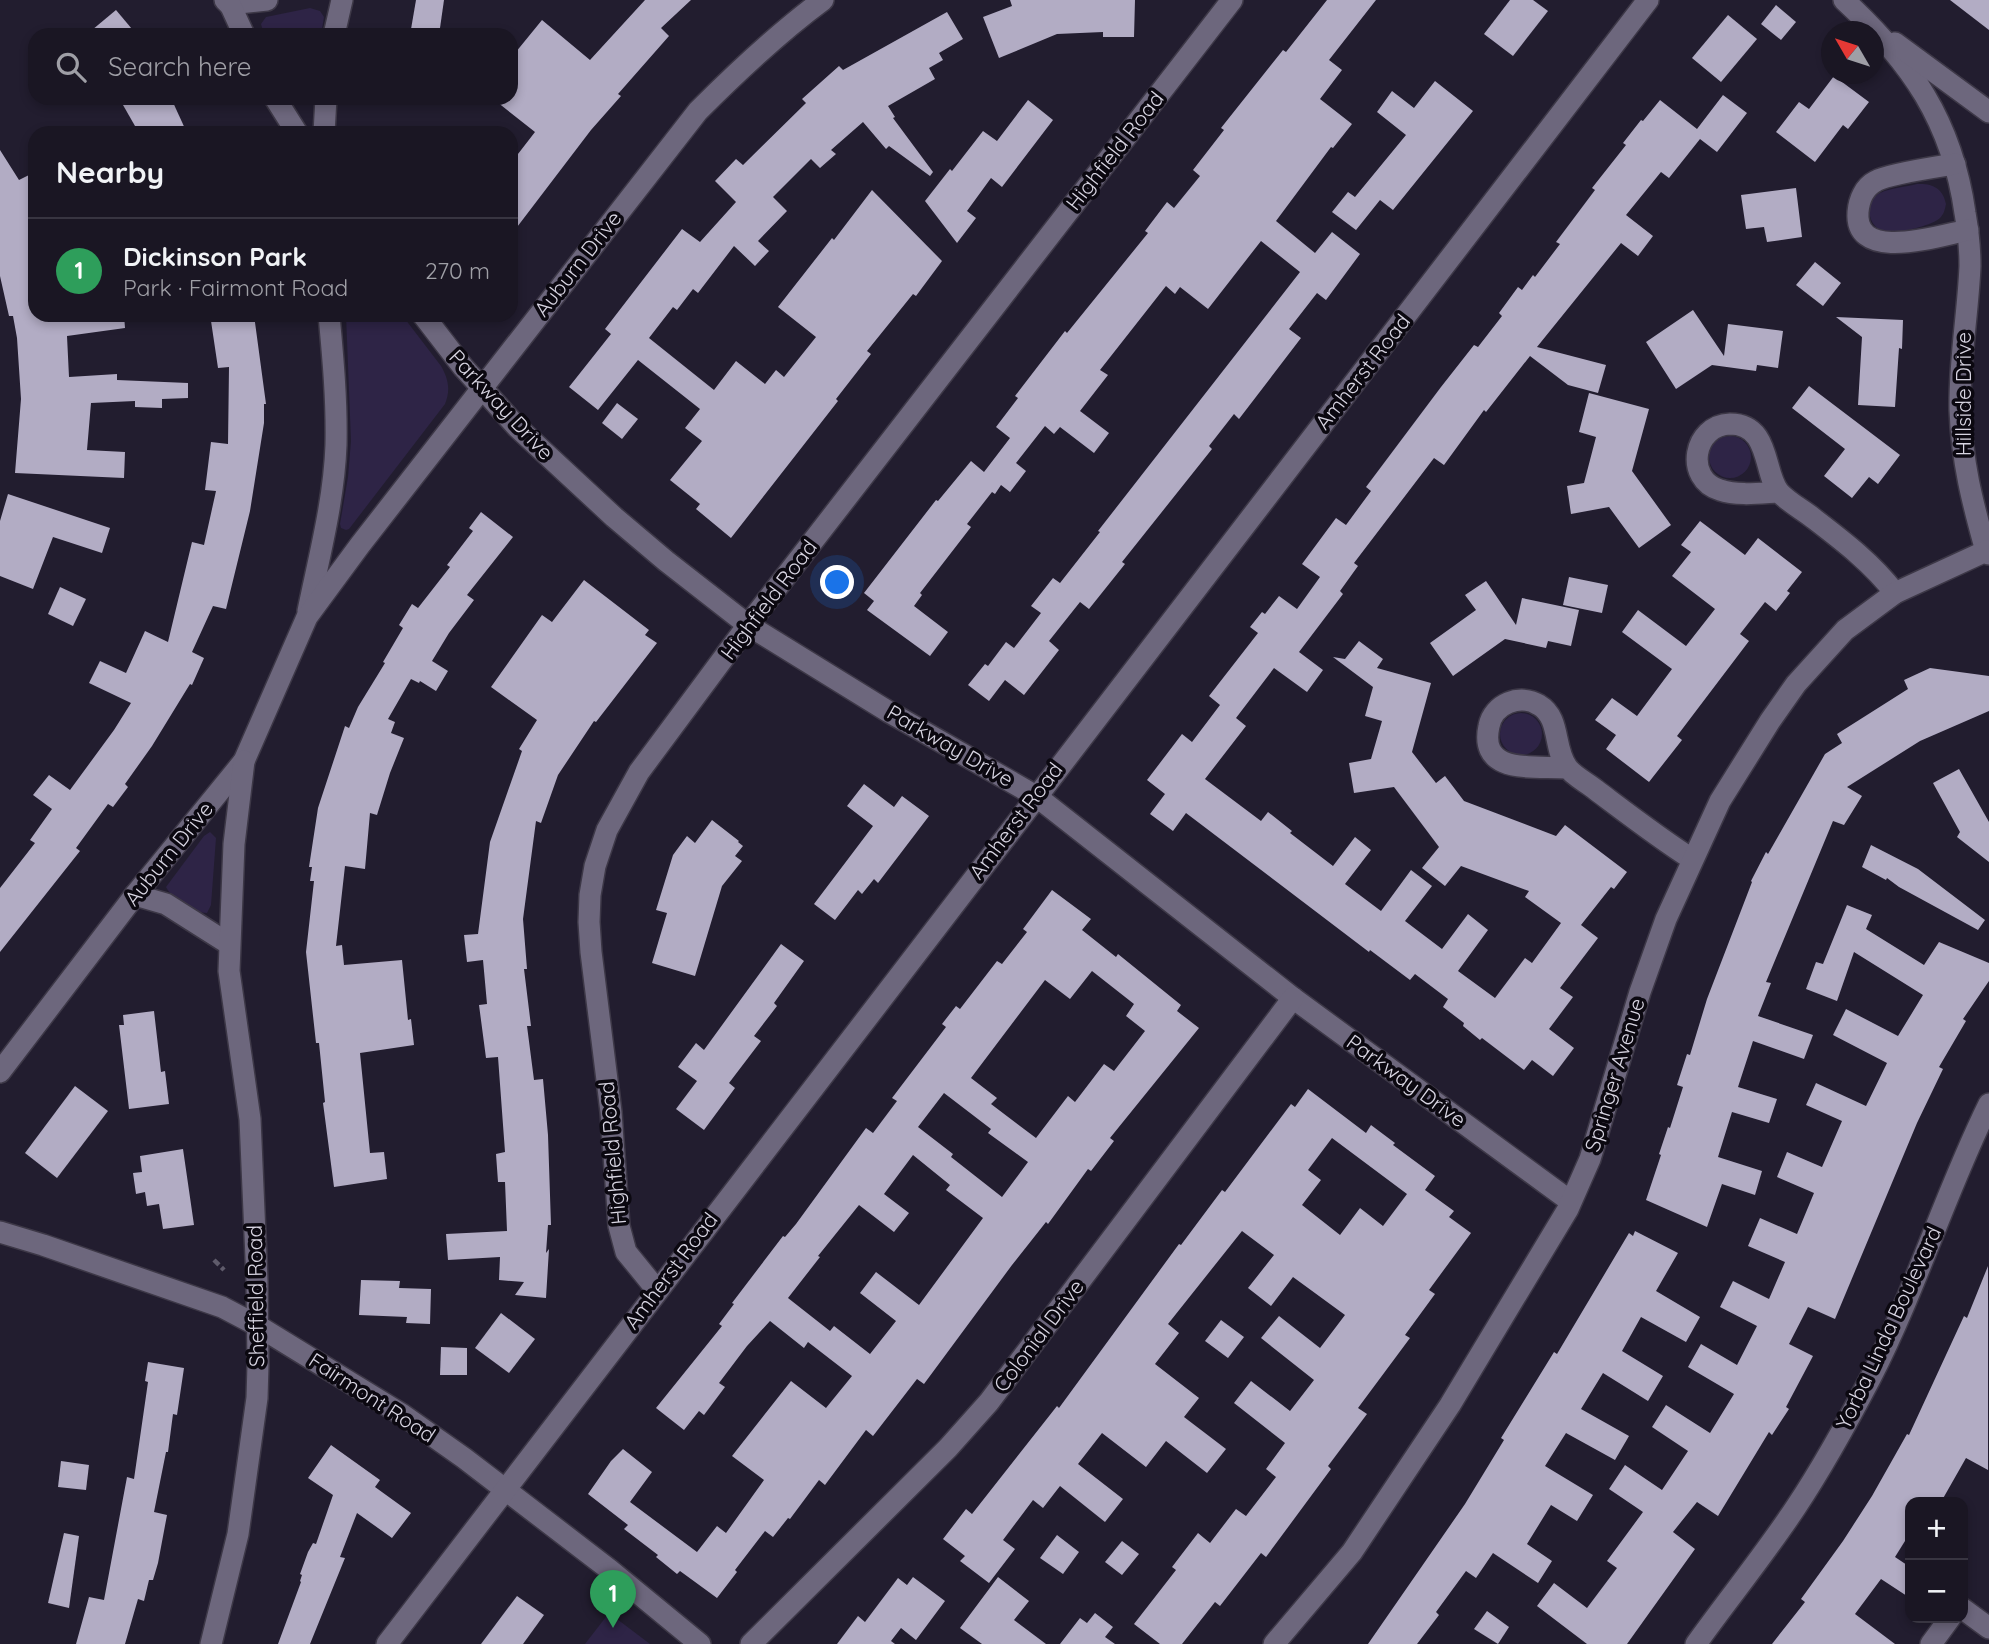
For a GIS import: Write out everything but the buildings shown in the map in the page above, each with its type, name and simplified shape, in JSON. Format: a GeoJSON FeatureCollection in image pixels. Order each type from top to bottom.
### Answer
{"type":"FeatureCollection","features":[{"type":"Feature","properties":{"kind":"street"},"geometry":{"type":"LineString","coordinates":[[241,28],[228,1],[267,0]]}},
{"type":"Feature","properties":{"kind":"street"},"geometry":{"type":"LineString","coordinates":[[336,28],[342,0]]}},
{"type":"Feature","properties":{"kind":"street","name":"Auburn Drive"},"geometry":{"type":"LineString","coordinates":[[307,618],[482,387],[698,111],[744,65],[823,0]]}},
{"type":"Feature","properties":{"kind":"street","name":"Highfield Road"},"geometry":{"type":"LineString","coordinates":[[657,1290],[626,1252],[619,1226],[611,1112],[591,952],[590,895],[607,830],[639,772],[748,625],[1232,0]]}},
{"type":"Feature","properties":{"kind":"street","name":"Amherst Road"},"geometry":{"type":"LineString","coordinates":[[387,1644],[504,1488],[1648,0]]}},
{"type":"Feature","properties":{"kind":"street","name":"Hillside Drive"},"geometry":{"type":"LineString","coordinates":[[1844,0],[1866,21]]}},
{"type":"Feature","properties":{"kind":"street"},"geometry":{"type":"LineString","coordinates":[[1884,35],[1989,112]]}},
{"type":"Feature","properties":{"kind":"street","name":"Hillside Drive"},"geometry":{"type":"LineString","coordinates":[[1884,42],[1912,75],[1936,114],[1949,141],[1963,194],[1970,264],[1963,340],[1961,439],[1965,471],[1987,552]]}},
{"type":"Feature","properties":{"kind":"street"},"geometry":{"type":"LineString","coordinates":[[279,105],[293,126]]}},
{"type":"Feature","properties":{"kind":"street"},"geometry":{"type":"LineString","coordinates":[[324,126],[326,105]]}},
{"type":"Feature","properties":{"kind":"street"},"geometry":{"type":"LineString","coordinates":[[1955,164],[1877,180],[1865,189],[1858,218],[1865,234],[1878,242],[1892,245],[1968,230]]}},
{"type":"Feature","properties":{"kind":"street","name":"Auburn Drive"},"geometry":{"type":"LineString","coordinates":[[0,1072],[135,895],[244,761],[307,618],[328,506],[335,447],[335,379],[330,322]]}},
{"type":"Feature","properties":{"kind":"street","name":"Parkway Drive"},"geometry":{"type":"LineString","coordinates":[[429,322],[517,427],[614,517],[748,625],[889,712],[1036,796],[1293,998],[1570,1201]]}},
{"type":"Feature","properties":{"kind":"street"},"geometry":{"type":"LineString","coordinates":[[1779,492],[1863,556],[1895,593]]}},
{"type":"Feature","properties":{"kind":"street","name":"Springer Avenue"},"geometry":{"type":"LineString","coordinates":[[1274,1644],[1352,1552],[1450,1405],[1570,1201],[1590,1159],[1640,992],[1666,919],[1692,859],[1732,781],[1796,684],[1845,630],[1895,593],[1987,552]]}},
{"type":"Feature","properties":{"kind":"street","name":"Sheffield Road"},"geometry":{"type":"LineString","coordinates":[[211,1644],[240,1522],[257,1398],[258,1326],[250,1119],[229,971],[234,844],[244,761]]}},
{"type":"Feature","properties":{"kind":"street"},"geometry":{"type":"LineString","coordinates":[[1567,768],[1692,859]]}},
{"type":"Feature","properties":{"kind":"street"},"geometry":{"type":"LineString","coordinates":[[135,895],[166,904],[229,944]]}},
{"type":"Feature","properties":{"kind":"street","name":"Colonial Drive"},"geometry":{"type":"LineString","coordinates":[[751,1644],[948,1448],[989,1402],[1293,998]]}},
{"type":"Feature","properties":{"kind":"street","name":"Yorba Linda Boulevard"},"geometry":{"type":"LineString","coordinates":[[1696,1644],[1796,1507],[1872,1375],[1912,1288],[1972,1139],[1989,1104]]}},
{"type":"Feature","properties":{"kind":"street","name":"Fairmont Road"},"geometry":{"type":"LineString","coordinates":[[0,1232],[222,1307],[258,1326],[403,1415],[504,1488],[700,1644]]}},
{"type":"Feature","properties":{"kind":"street"},"geometry":{"type":"LineString","coordinates":[[1968,1613],[1989,1628]]}},
{"type":"Feature","properties":{"kind":"street"},"geometry":{"type":"LineString","coordinates":[[1931,1644],[1946,1623]]}},
{"type":"Feature","properties":{"kind":"path"},"geometry":{"type":"LineString","coordinates":[[215,1260],[224,1270]]}},
{"type":"Feature","properties":{"kind":"shaded area"},"geometry":{"type":"Polygon","coordinates":[[[310,8],[320,11],[324,17],[322,28],[262,28],[261,24],[266,17],[310,8]]]}},
{"type":"Feature","properties":{"kind":"shaded area"},"geometry":{"type":"Polygon","coordinates":[[[1917,184],[1932,186],[1942,194],[1946,204],[1940,218],[1921,227],[1903,231],[1888,232],[1878,228],[1870,213],[1871,201],[1875,196],[1888,190],[1917,184]]]}},
{"type":"Feature","properties":{"kind":"shaded area"},"geometry":{"type":"Polygon","coordinates":[[[346,322],[407,322],[441,366],[447,380],[447,399],[346,530],[341,528],[340,524],[351,441],[346,322]]]}},
{"type":"Feature","properties":{"kind":"shaded area"},"geometry":{"type":"Polygon","coordinates":[[[1730,436],[1745,442],[1751,457],[1745,472],[1730,478],[1715,472],[1709,457],[1715,442],[1730,436]]]}},
{"type":"Feature","properties":{"kind":"shaded area"},"geometry":{"type":"Polygon","coordinates":[[[1521,713],[1536,719],[1542,734],[1536,749],[1521,755],[1506,749],[1500,734],[1506,719],[1521,713]]]}},
{"type":"Feature","properties":{"kind":"shaded area"},"geometry":{"type":"Polygon","coordinates":[[[210,832],[216,838],[211,905],[207,913],[196,911],[184,904],[166,887],[204,836],[210,832]]]}},
{"type":"Feature","properties":{"kind":"shaded area"},"geometry":{"type":"Polygon","coordinates":[[[609,1613],[650,1644],[585,1644],[609,1613]]]}},
{"type":"Feature","properties":{"kind":"place","name":"Dickinson Park"},"geometry":{"type":"Point","coordinates":[613,1628]}}]}
